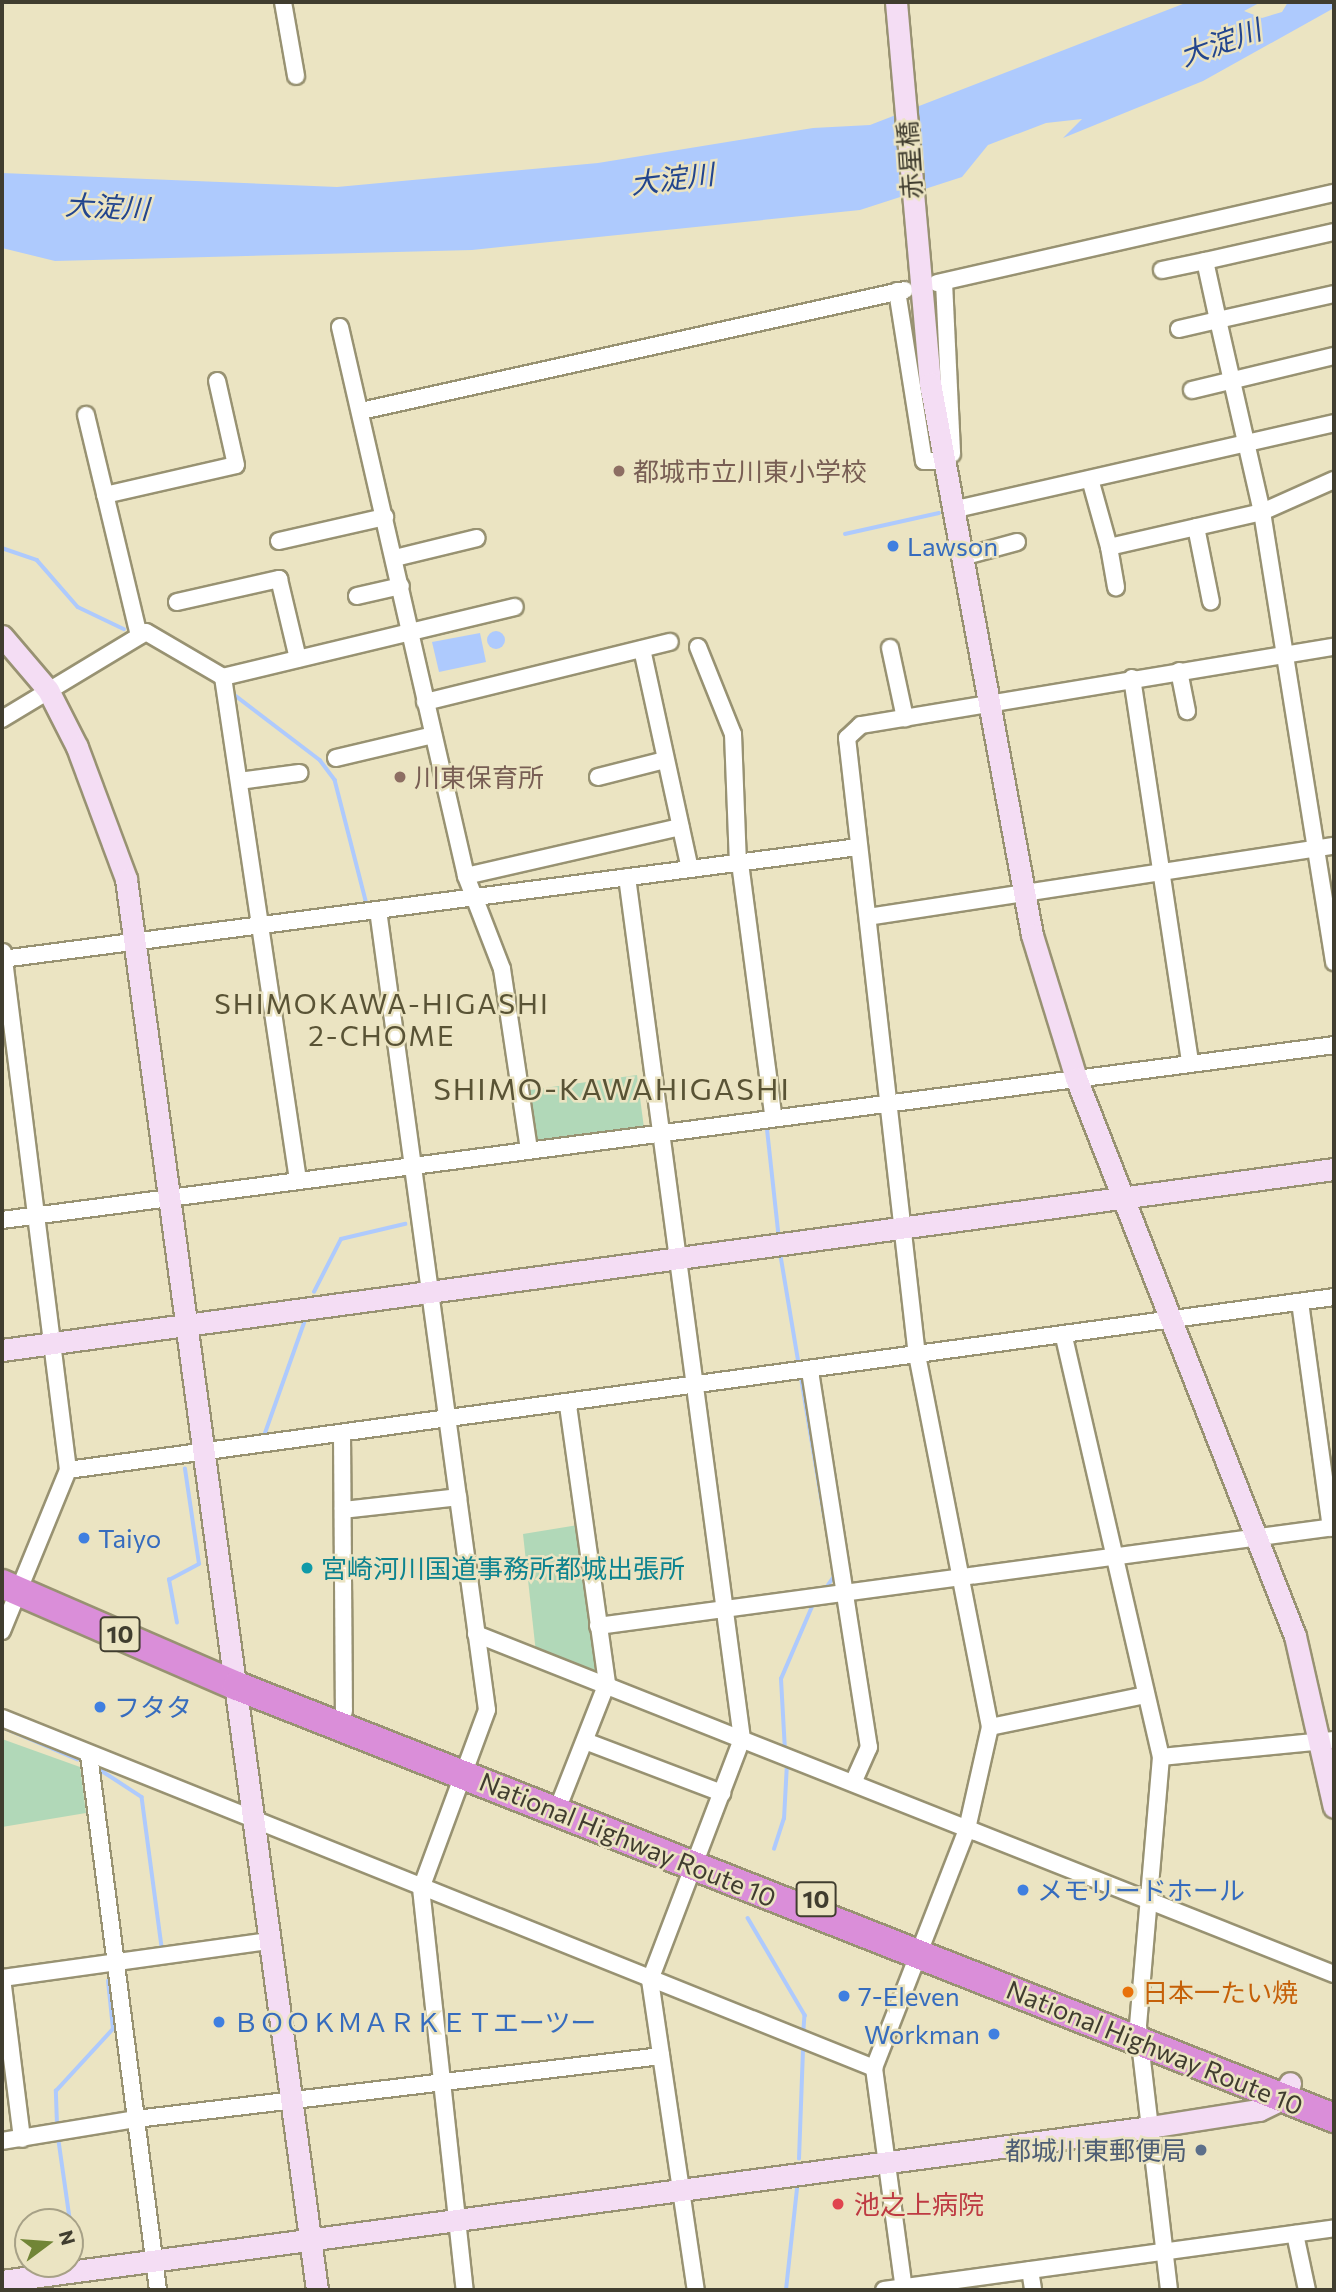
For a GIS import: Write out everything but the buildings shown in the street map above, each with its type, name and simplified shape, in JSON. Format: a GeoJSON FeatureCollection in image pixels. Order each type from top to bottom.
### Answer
{"type":"FeatureCollection","features":[{"type":"Feature","properties":{"kind":"highway","name":"National Highway Route 10"},"geometry":{"type":"LineString","coordinates":[[11,1581],[233,1675],[922,1949],[1287,2090],[1334,2101]]}},
{"type":"Feature","properties":{"kind":"highway","name":"National Highway Route 10"},"geometry":{"type":"LineString","coordinates":[[233,1675],[344,1711],[466,1767]]}},
{"type":"Feature","properties":{"kind":"highway","name":"National Highway Route 10"},"geometry":{"type":"LineString","coordinates":[[1287,2090],[1334,2118]]}},
{"type":"Feature","properties":{"kind":"street"},"geometry":{"type":"LineString","coordinates":[[283,2],[296,76]]}},
{"type":"Feature","properties":{"kind":"street","name":"赤星橋"},"geometry":{"type":"LineString","coordinates":[[896,2],[917,268],[944,461],[957,509],[962,557],[993,702],[1024,893],[1047,996],[1122,1198],[1175,1322],[1260,1538],[1295,1636],[1327,1741],[1334,1807]]}},
{"type":"Feature","properties":{"kind":"street"},"geometry":{"type":"LineString","coordinates":[[1334,192],[940,282],[957,509],[1334,423]]}},
{"type":"Feature","properties":{"kind":"street"},"geometry":{"type":"LineString","coordinates":[[1162,270],[1334,232]]}},
{"type":"Feature","properties":{"kind":"street"},"geometry":{"type":"LineString","coordinates":[[1205,261],[1262,512],[1334,962]]}},
{"type":"Feature","properties":{"kind":"street"},"geometry":{"type":"LineString","coordinates":[[361,411],[901,290],[924,461],[944,461]]}},
{"type":"Feature","properties":{"kind":"street"},"geometry":{"type":"LineString","coordinates":[[1179,329],[1334,295]]}},
{"type":"Feature","properties":{"kind":"street"},"geometry":{"type":"LineString","coordinates":[[340,327],[466,876],[502,969],[528,1150]]}},
{"type":"Feature","properties":{"kind":"street"},"geometry":{"type":"LineString","coordinates":[[1192,390],[1334,356]]}},
{"type":"Feature","properties":{"kind":"street"},"geometry":{"type":"LineString","coordinates":[[105,495],[236,465],[217,382]]}},
{"type":"Feature","properties":{"kind":"street"},"geometry":{"type":"LineString","coordinates":[[86,415],[139,636]]}},
{"type":"Feature","properties":{"kind":"street"},"geometry":{"type":"LineString","coordinates":[[1090,479],[1116,587]]}},
{"type":"Feature","properties":{"kind":"street"},"geometry":{"type":"LineString","coordinates":[[1108,547],[1262,512],[1334,480]]}},
{"type":"Feature","properties":{"kind":"street"},"geometry":{"type":"LineString","coordinates":[[279,541],[385,517]]}},
{"type":"Feature","properties":{"kind":"street"},"geometry":{"type":"LineString","coordinates":[[1196,527],[1211,602]]}},
{"type":"Feature","properties":{"kind":"street"},"geometry":{"type":"LineString","coordinates":[[395,558],[477,538]]}},
{"type":"Feature","properties":{"kind":"street"},"geometry":{"type":"LineString","coordinates":[[962,557],[1017,542]]}},
{"type":"Feature","properties":{"kind":"street"},"geometry":{"type":"LineString","coordinates":[[177,602],[279,579],[299,659]]}},
{"type":"Feature","properties":{"kind":"street"},"geometry":{"type":"LineString","coordinates":[[357,596],[401,586]]}},
{"type":"Feature","properties":{"kind":"street"},"geometry":{"type":"LineString","coordinates":[[2,719],[146,632],[223,677],[515,607]]}},
{"type":"Feature","properties":{"kind":"street"},"geometry":{"type":"LineString","coordinates":[[2,636],[48,690],[107,821],[136,940],[167,1200],[205,1455],[317,2290]]}},
{"type":"Feature","properties":{"kind":"street"},"geometry":{"type":"LineString","coordinates":[[425,702],[670,642]]}},
{"type":"Feature","properties":{"kind":"street"},"geometry":{"type":"LineString","coordinates":[[698,647],[733,734],[739,864],[765,1116]]}},
{"type":"Feature","properties":{"kind":"street"},"geometry":{"type":"LineString","coordinates":[[904,2289],[874,2068],[967,1829],[990,1727],[917,1356],[899,1229],[859,847],[850,729],[1132,678],[1334,647]]}},
{"type":"Feature","properties":{"kind":"street"},"geometry":{"type":"LineString","coordinates":[[890,648],[905,718]]}},
{"type":"Feature","properties":{"kind":"street"},"geometry":{"type":"LineString","coordinates":[[642,649],[690,869]]}},
{"type":"Feature","properties":{"kind":"street"},"geometry":{"type":"LineString","coordinates":[[1180,671],[1187,711]]}},
{"type":"Feature","properties":{"kind":"street"},"geometry":{"type":"LineString","coordinates":[[223,677],[299,1180]]}},
{"type":"Feature","properties":{"kind":"street"},"geometry":{"type":"LineString","coordinates":[[1132,678],[1190,1062]]}},
{"type":"Feature","properties":{"kind":"street"},"geometry":{"type":"LineString","coordinates":[[337,758],[433,735]]}},
{"type":"Feature","properties":{"kind":"street"},"geometry":{"type":"LineString","coordinates":[[598,777],[666,760]]}},
{"type":"Feature","properties":{"kind":"street"},"geometry":{"type":"LineString","coordinates":[[239,781],[299,773]]}},
{"type":"Feature","properties":{"kind":"street"},"geometry":{"type":"LineString","coordinates":[[466,876],[680,827]]}},
{"type":"Feature","properties":{"kind":"street"},"geometry":{"type":"LineString","coordinates":[[868,917],[1334,846]]}},
{"type":"Feature","properties":{"kind":"street"},"geometry":{"type":"LineString","coordinates":[[2,1631],[11,1581],[68,1470],[3,956],[473,899],[859,847]]}},
{"type":"Feature","properties":{"kind":"street"},"geometry":{"type":"LineString","coordinates":[[626,877],[677,1257],[729,1610],[742,1739],[650,1980],[696,2290]]}},
{"type":"Feature","properties":{"kind":"street"},"geometry":{"type":"LineString","coordinates":[[379,909],[410,1165],[449,1421],[487,1710],[421,1888],[465,2290]]}},
{"type":"Feature","properties":{"kind":"street"},"geometry":{"type":"LineString","coordinates":[[2,1220],[167,1200],[765,1116],[1334,1045]]}},
{"type":"Feature","properties":{"kind":"street"},"geometry":{"type":"LineString","coordinates":[[2,1350],[51,1341],[187,1325],[1334,1169]]}},
{"type":"Feature","properties":{"kind":"street"},"geometry":{"type":"LineString","coordinates":[[68,1470],[205,1455],[342,1433],[568,1406],[697,1386],[1063,1338],[1334,1297]]}},
{"type":"Feature","properties":{"kind":"street"},"geometry":{"type":"LineString","coordinates":[[598,1626],[1333,1527],[1300,1302]]}},
{"type":"Feature","properties":{"kind":"street"},"geometry":{"type":"LineString","coordinates":[[1063,1338],[1112,1558],[1161,1757],[1138,2033],[1169,2290]]}},
{"type":"Feature","properties":{"kind":"street"},"geometry":{"type":"LineString","coordinates":[[810,1371],[841,1594],[869,1747],[853,1783]]}},
{"type":"Feature","properties":{"kind":"street"},"geometry":{"type":"LineString","coordinates":[[559,1804],[607,1683],[568,1406]]}},
{"type":"Feature","properties":{"kind":"street"},"geometry":{"type":"LineString","coordinates":[[342,1433],[344,1711]]}},
{"type":"Feature","properties":{"kind":"street"},"geometry":{"type":"LineString","coordinates":[[343,1510],[458,1497]]}},
{"type":"Feature","properties":{"kind":"street"},"geometry":{"type":"LineString","coordinates":[[475,1634],[607,1683],[789,1759],[1334,1975]]}},
{"type":"Feature","properties":{"kind":"street"},"geometry":{"type":"LineString","coordinates":[[990,1727],[1146,1695]]}},
{"type":"Feature","properties":{"kind":"street"},"geometry":{"type":"LineString","coordinates":[[2,1718],[874,2068]]}},
{"type":"Feature","properties":{"kind":"street"},"geometry":{"type":"LineString","coordinates":[[585,1741],[722,1793]]}},
{"type":"Feature","properties":{"kind":"street"},"geometry":{"type":"LineString","coordinates":[[1161,1757],[1327,1741]]}},
{"type":"Feature","properties":{"kind":"street"},"geometry":{"type":"LineString","coordinates":[[89,1755],[158,2290]]}},
{"type":"Feature","properties":{"kind":"street"},"geometry":{"type":"LineString","coordinates":[[22,2139],[2,1978],[270,1941]]}},
{"type":"Feature","properties":{"kind":"street"},"geometry":{"type":"LineString","coordinates":[[2,2141],[136,2119],[661,2056]]}},
{"type":"Feature","properties":{"kind":"street"},"geometry":{"type":"LineString","coordinates":[[2,2281],[1150,2127],[1259,2110],[1287,2090]]}},
{"type":"Feature","properties":{"kind":"street"},"geometry":{"type":"LineString","coordinates":[[884,2290],[1334,2228]]}},
{"type":"Feature","properties":{"kind":"street"},"geometry":{"type":"LineString","coordinates":[[1295,2234],[1307,2290]]}},
{"type":"Feature","properties":{"kind":"street"},"geometry":{"type":"LineString","coordinates":[[1030,2270],[1033,2290]]}},
{"type":"Feature","properties":{"kind":"green space"},"geometry":{"type":"Polygon","coordinates":[[[637,1075],[644,1128],[538,1143],[530,1090],[637,1075]]]}},
{"type":"Feature","properties":{"kind":"green space"},"geometry":{"type":"Polygon","coordinates":[[[578,1525],[596,1669],[592,1675],[536,1653],[523,1534],[578,1525]]]}},
{"type":"Feature","properties":{"kind":"green space"},"geometry":{"type":"Polygon","coordinates":[[[2,1739],[80,1767],[86,1813],[2,1827],[2,1739]]]}},
{"type":"Feature","properties":{"kind":"water","name":"大淀川"},"geometry":{"type":"Polygon","coordinates":[[[1188,2],[1261,2],[1244,11],[1262,18],[1282,12],[1288,2],[1334,2],[1334,8],[1203,81],[1063,138],[1082,119],[1046,123],[988,145],[962,177],[860,210],[472,250],[55,261],[2,248],[2,173],[337,187],[598,163],[813,128],[870,125],[1188,2]]]}},
{"type":"Feature","properties":{"kind":"water"},"geometry":{"type":"Polygon","coordinates":[[[496,631],[502,634],[505,640],[502,646],[496,649],[490,646],[487,640],[490,634],[496,631]]]}},
{"type":"Feature","properties":{"kind":"water"},"geometry":{"type":"Polygon","coordinates":[[[480,633],[486,662],[439,672],[432,642],[480,633]]]}},
{"type":"Feature","properties":{"kind":"waterway"},"geometry":{"type":"LineString","coordinates":[[845,534],[939,513]]}},
{"type":"Feature","properties":{"kind":"waterway"},"geometry":{"type":"LineString","coordinates":[[2,548],[37,560],[78,607],[124,629]]}},
{"type":"Feature","properties":{"kind":"waterway"},"geometry":{"type":"LineString","coordinates":[[232,693],[320,760],[335,780],[366,901]]}},
{"type":"Feature","properties":{"kind":"waterway"},"geometry":{"type":"LineString","coordinates":[[767,1125],[779,1236]]}},
{"type":"Feature","properties":{"kind":"waterway"},"geometry":{"type":"LineString","coordinates":[[314,1292],[341,1239],[405,1224]]}},
{"type":"Feature","properties":{"kind":"waterway"},"geometry":{"type":"LineString","coordinates":[[780,1250],[799,1364]]}},
{"type":"Feature","properties":{"kind":"waterway"},"geometry":{"type":"LineString","coordinates":[[264,1436],[304,1323]]}},
{"type":"Feature","properties":{"kind":"waterway"},"geometry":{"type":"LineString","coordinates":[[801,1375],[825,1519]]}},
{"type":"Feature","properties":{"kind":"waterway"},"geometry":{"type":"LineString","coordinates":[[177,1623],[169,1580],[199,1564],[185,1469]]}},
{"type":"Feature","properties":{"kind":"waterway"},"geometry":{"type":"LineString","coordinates":[[826,1588],[835,1575]]}},
{"type":"Feature","properties":{"kind":"waterway"},"geometry":{"type":"LineString","coordinates":[[785,1751],[781,1679],[814,1602]]}},
{"type":"Feature","properties":{"kind":"waterway"},"geometry":{"type":"LineString","coordinates":[[2,1727],[77,1759]]}},
{"type":"Feature","properties":{"kind":"waterway"},"geometry":{"type":"LineString","coordinates":[[774,1849],[784,1819],[787,1763]]}},
{"type":"Feature","properties":{"kind":"waterway"},"geometry":{"type":"LineString","coordinates":[[99,1769],[142,1797],[162,1947]]}},
{"type":"Feature","properties":{"kind":"waterway"},"geometry":{"type":"LineString","coordinates":[[748,1918],[805,2015],[804,2031]]}},
{"type":"Feature","properties":{"kind":"waterway"},"geometry":{"type":"LineString","coordinates":[[57,2125],[56,2091],[113,2029],[108,1981]]}},
{"type":"Feature","properties":{"kind":"waterway"},"geometry":{"type":"LineString","coordinates":[[799,2159],[803,2050]]}},
{"type":"Feature","properties":{"kind":"waterway"},"geometry":{"type":"LineString","coordinates":[[59,2141],[69,2208]]}},
{"type":"Feature","properties":{"kind":"waterway"},"geometry":{"type":"LineString","coordinates":[[786,2290],[797,2189]]}},
{"type":"Feature","properties":{"kind":"place","name":"都城市立川東小学校"},"geometry":{"type":"Point","coordinates":[619,471]}},
{"type":"Feature","properties":{"kind":"place","name":"Lawson"},"geometry":{"type":"Point","coordinates":[893,546]}},
{"type":"Feature","properties":{"kind":"place","name":"川東保育所"},"geometry":{"type":"Point","coordinates":[400,777]}},
{"type":"Feature","properties":{"kind":"place","name":"Taiyo"},"geometry":{"type":"Point","coordinates":[84,1538]}},
{"type":"Feature","properties":{"kind":"place","name":"宮崎河川国道事務所都城出張所"},"geometry":{"type":"Point","coordinates":[307,1568]}},
{"type":"Feature","properties":{"kind":"place","name":"フタタ"},"geometry":{"type":"Point","coordinates":[100,1707]}},
{"type":"Feature","properties":{"kind":"place","name":"メモリードホール"},"geometry":{"type":"Point","coordinates":[1023,1890]}},
{"type":"Feature","properties":{"kind":"place","name":"日本一たい焼"},"geometry":{"type":"Point","coordinates":[1128,1992]}},
{"type":"Feature","properties":{"kind":"place","name":"7-Eleven"},"geometry":{"type":"Point","coordinates":[844,1996]}},
{"type":"Feature","properties":{"kind":"place","name":"ＢＯＯＫＭＡＲＫＥＴエーツー"},"geometry":{"type":"Point","coordinates":[219,2022]}},
{"type":"Feature","properties":{"kind":"place","name":"Workman"},"geometry":{"type":"Point","coordinates":[994,2034]}},
{"type":"Feature","properties":{"kind":"place","name":"都城川東郵便局"},"geometry":{"type":"Point","coordinates":[1201,2150]}},
{"type":"Feature","properties":{"kind":"place","name":"池之上病院"},"geometry":{"type":"Point","coordinates":[838,2204]}},
{"type":"Feature","properties":{"kind":"district","name":"SHIMOKAWA-HIGASHI 2-CHOME"},"geometry":{"type":"Point","coordinates":[382,1019]}},
{"type":"Feature","properties":{"kind":"district","name":"SHIMO-KAWAHIGASHI"},"geometry":{"type":"Point","coordinates":[612,1088]}}]}
